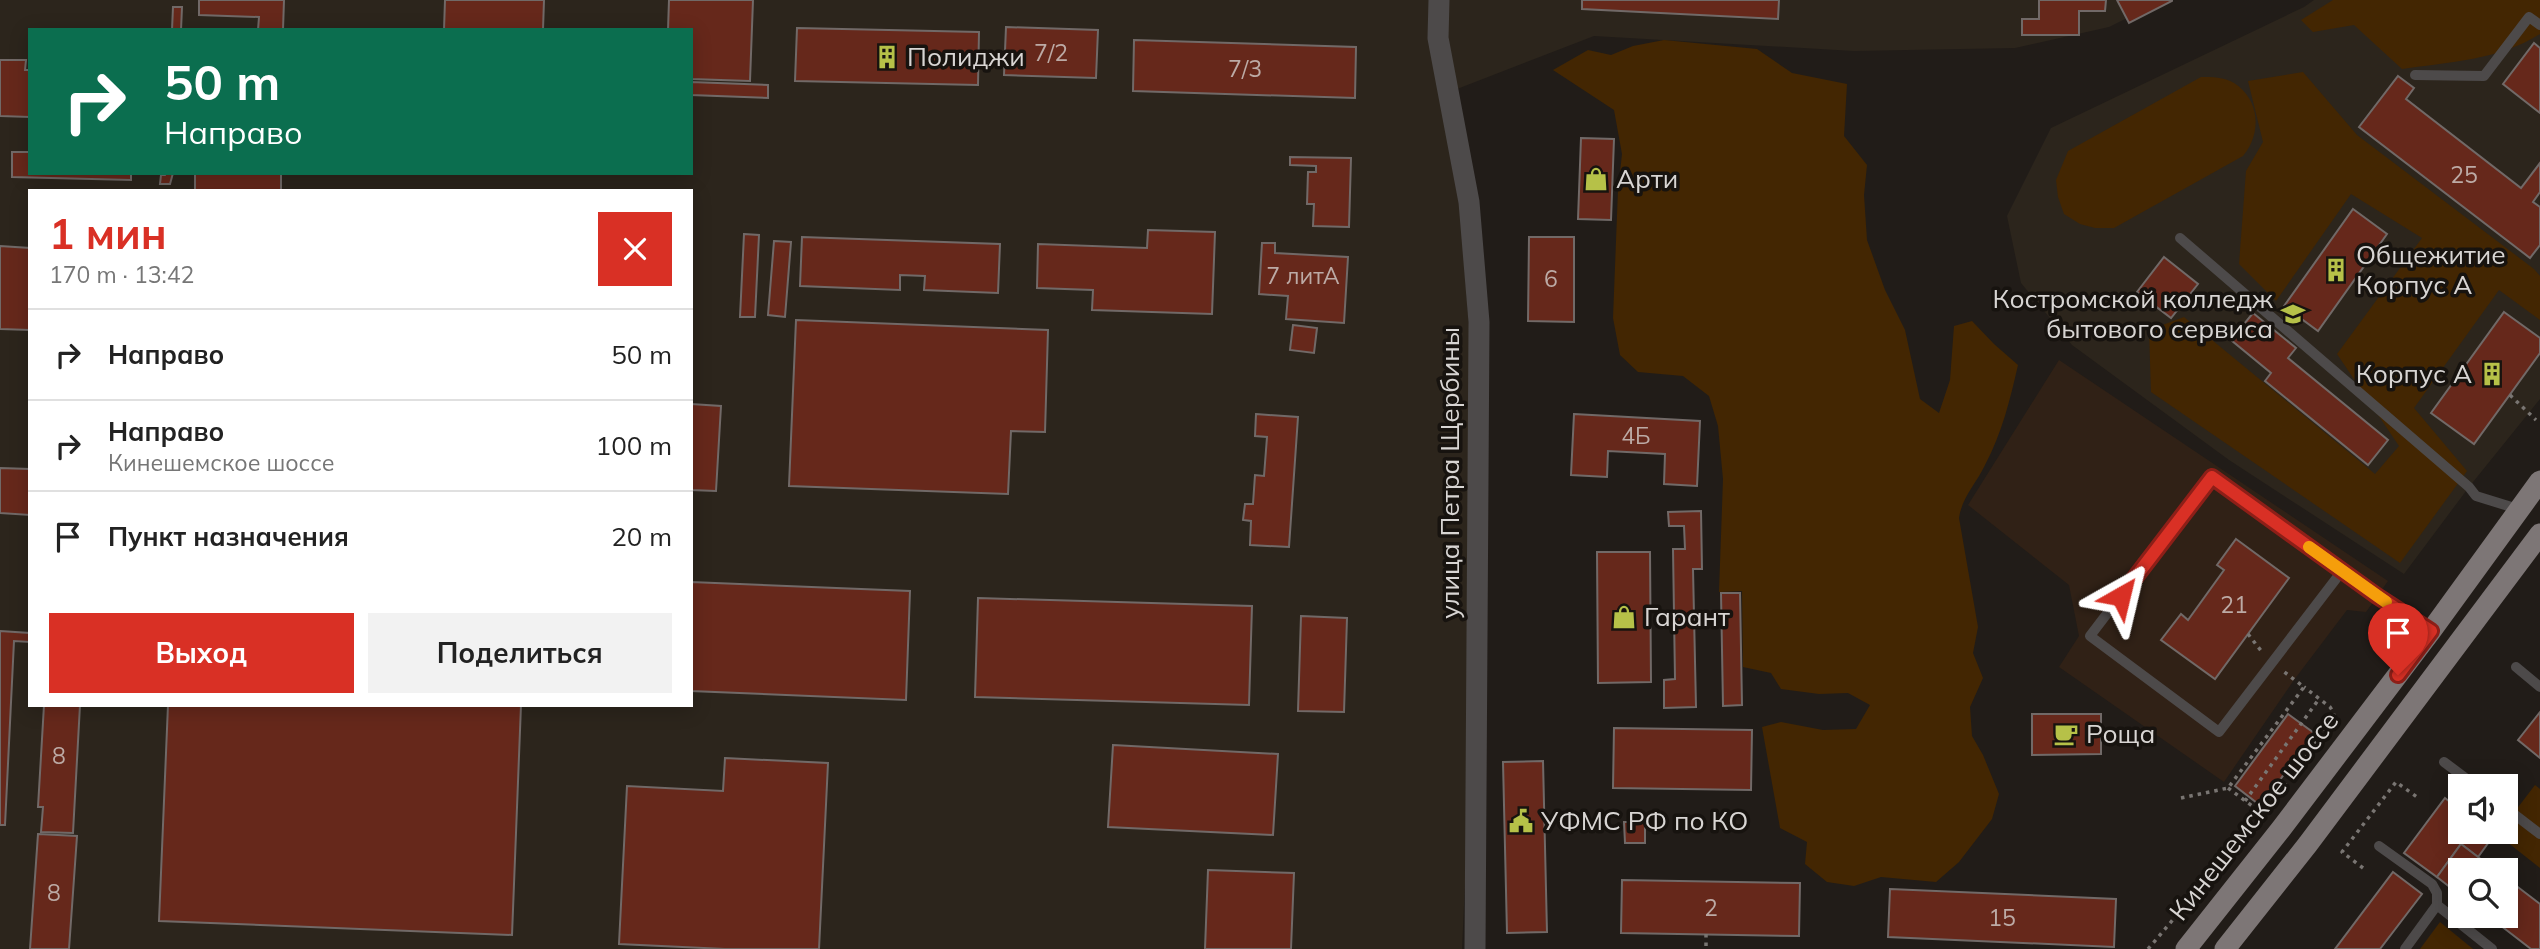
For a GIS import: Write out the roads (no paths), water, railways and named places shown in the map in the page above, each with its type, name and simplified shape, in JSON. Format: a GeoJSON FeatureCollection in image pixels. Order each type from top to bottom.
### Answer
{"type":"FeatureCollection","features":[{"type":"Feature","properties":{"kind":"main road","name":"Кинешемское шоссе"},"geometry":{"type":"LineString","coordinates":[[2186,949],[2281,830],[2540,481]]}},
{"type":"Feature","properties":{"kind":"main road"},"geometry":{"type":"LineString","coordinates":[[2225,949],[2308,844],[2540,534]]}},
{"type":"Feature","properties":{"kind":"street","name":"улица Петра Щербины"},"geometry":{"type":"LineString","coordinates":[[1439,0],[1438,38],[1469,202],[1479,322],[1475,949]]}},
{"type":"Feature","properties":{"kind":"lane"},"geometry":{"type":"LineString","coordinates":[[2415,75],[2484,76],[2529,17],[2540,25]]}},
{"type":"Feature","properties":{"kind":"lane"},"geometry":{"type":"LineString","coordinates":[[2180,238],[2469,487],[2476,496],[2518,509]]}},
{"type":"Feature","properties":{"kind":"lane"},"geometry":{"type":"LineString","coordinates":[[2342,571],[2219,732],[2090,636],[2212,477],[2342,571],[2431,631]]}},
{"type":"Feature","properties":{"kind":"lane"},"geometry":{"type":"LineString","coordinates":[[2516,667],[2540,687]]}},
{"type":"Feature","properties":{"kind":"lane"},"geometry":{"type":"LineString","coordinates":[[2444,762],[2460,774]]}},
{"type":"Feature","properties":{"kind":"lane"},"geometry":{"type":"LineString","coordinates":[[2518,817],[2540,834]]}},
{"type":"Feature","properties":{"kind":"lane"},"geometry":{"type":"LineString","coordinates":[[2379,846],[2432,884],[2437,893],[2437,905],[2405,949]]}},
{"type":"Feature","properties":{"kind":"lane"},"geometry":{"type":"LineString","coordinates":[[2437,905],[2492,949]]}},
{"type":"Feature","properties":{"kind":"place","name":"Полиджи"},"geometry":{"type":"Point","coordinates":[887,57]}},
{"type":"Feature","properties":{"kind":"place","name":"Арти"},"geometry":{"type":"Point","coordinates":[1596,179]}},
{"type":"Feature","properties":{"kind":"place","name":"Общежитие Корпус А"},"geometry":{"type":"Point","coordinates":[2336,270]}},
{"type":"Feature","properties":{"kind":"place","name":"Костромской колледж бытового сервиса"},"geometry":{"type":"Point","coordinates":[2293,314]}},
{"type":"Feature","properties":{"kind":"place","name":"Корпус А"},"geometry":{"type":"Point","coordinates":[2492,374]}},
{"type":"Feature","properties":{"kind":"place","name":"Гарант"},"geometry":{"type":"Point","coordinates":[1624,617]}},
{"type":"Feature","properties":{"kind":"place","name":"Роща"},"geometry":{"type":"Point","coordinates":[2066,734]}},
{"type":"Feature","properties":{"kind":"place","name":"УФМС РФ по КО"},"geometry":{"type":"Point","coordinates":[1521,821]}}]}
